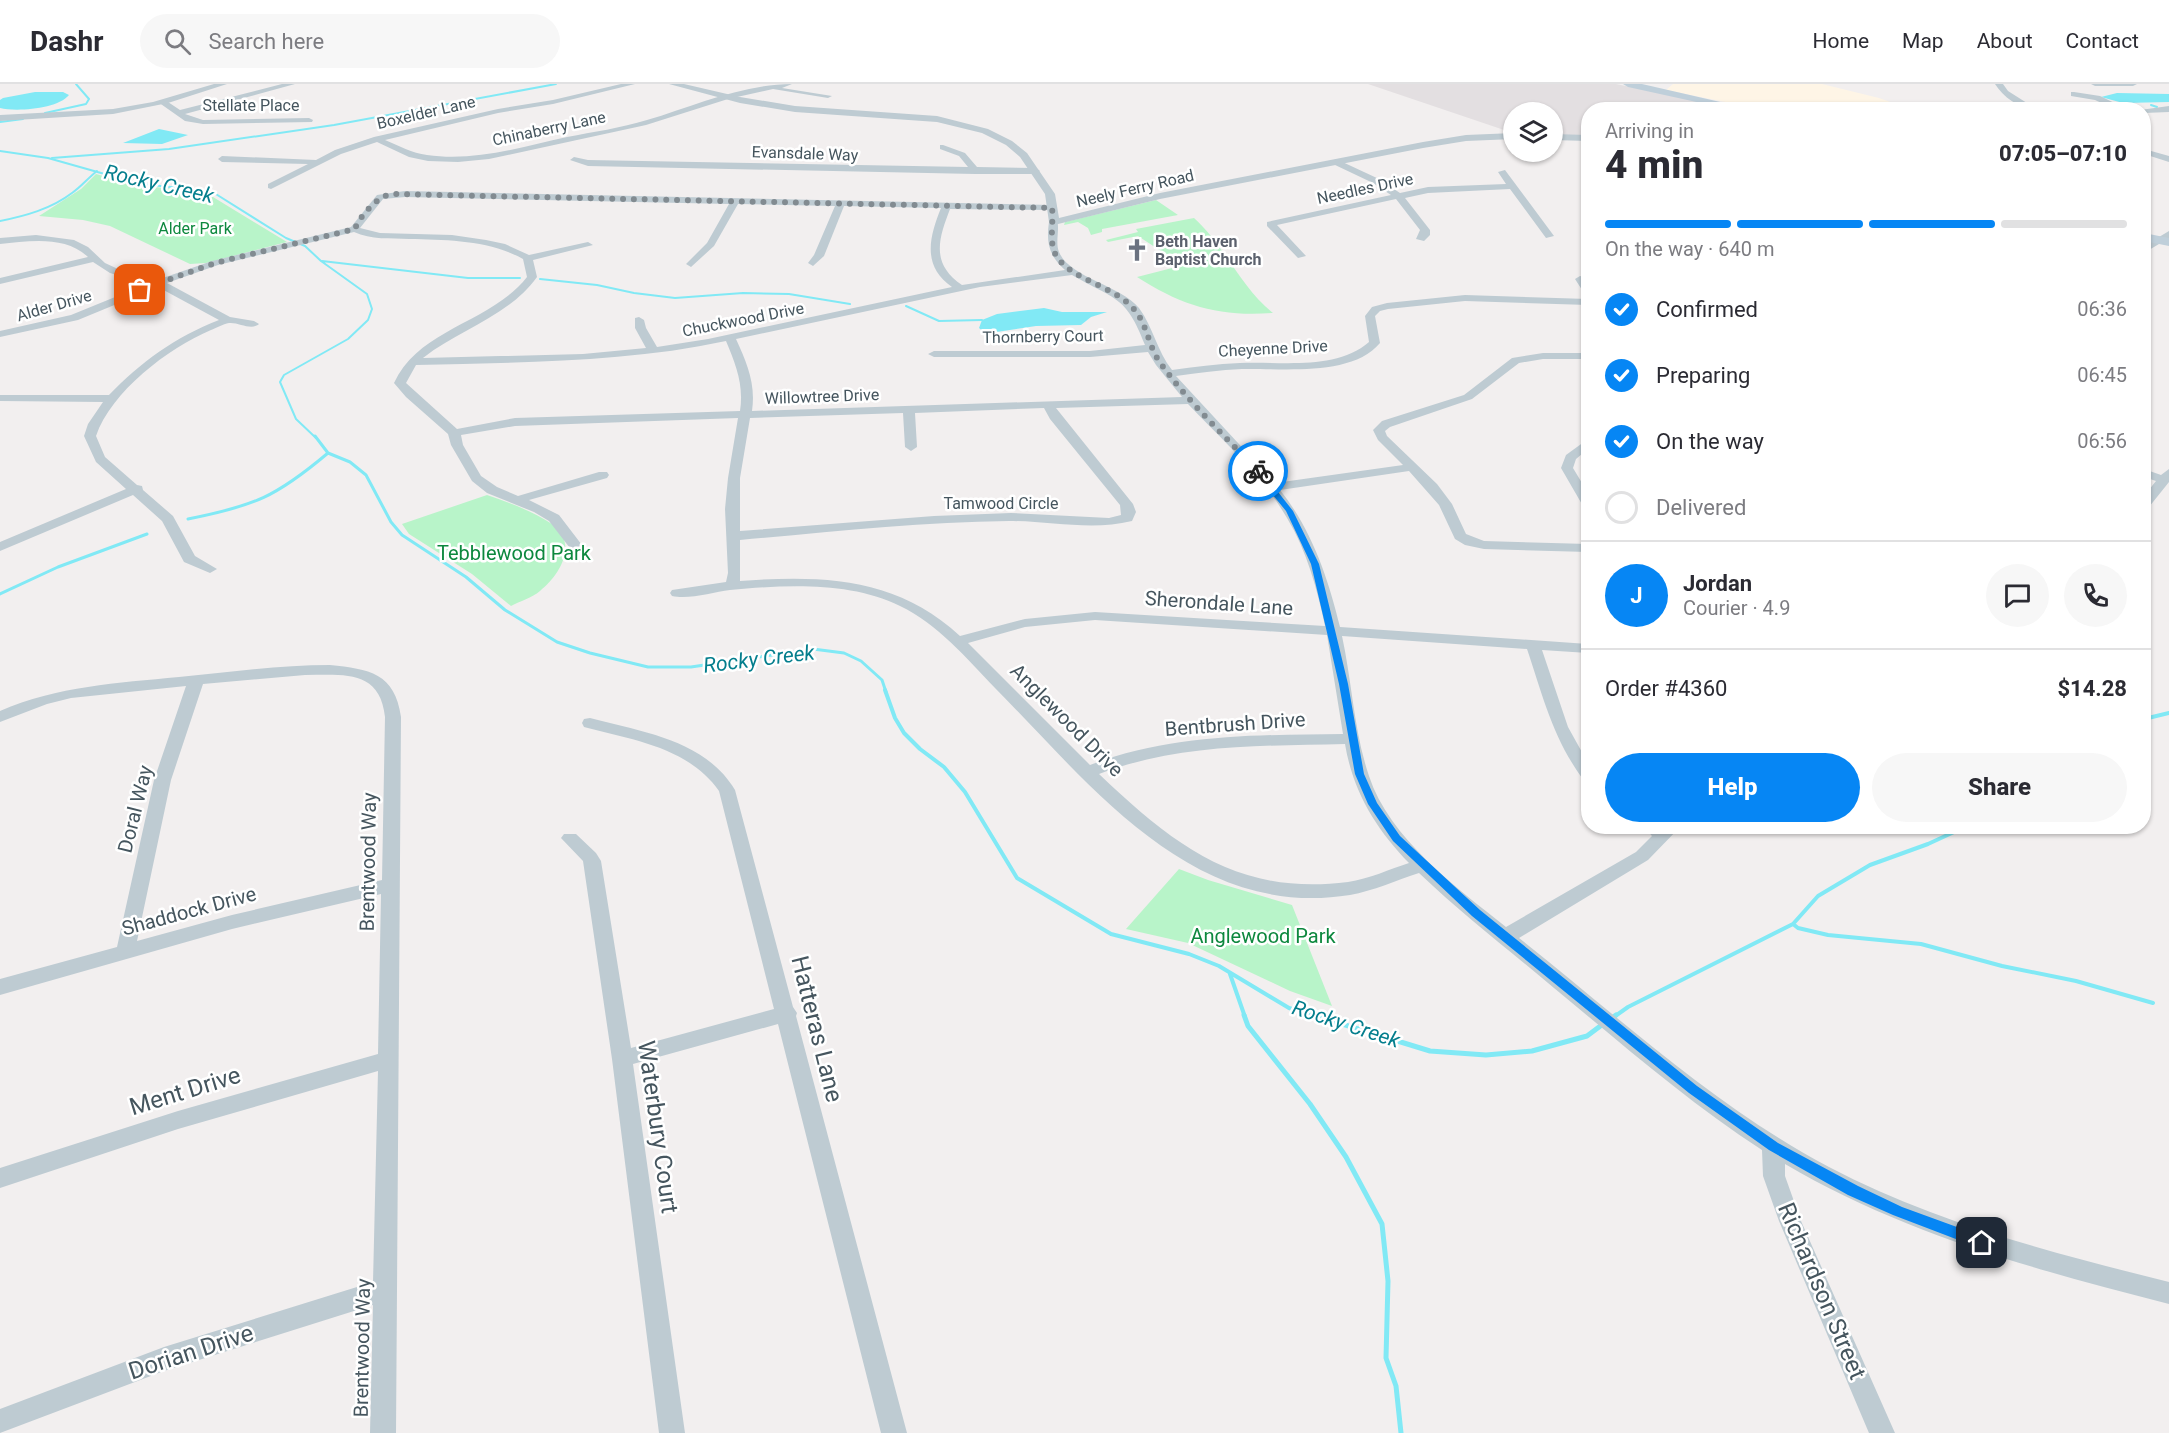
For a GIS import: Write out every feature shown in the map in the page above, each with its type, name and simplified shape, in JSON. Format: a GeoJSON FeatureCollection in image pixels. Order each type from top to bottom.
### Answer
{"type":"FeatureCollection","features":[{"type":"Feature","properties":{"kind":"main road"},"geometry":{"type":"LineString","coordinates":[[1628,84],[1712,102]]}},
{"type":"Feature","properties":{"kind":"main road"},"geometry":{"type":"LineString","coordinates":[[2151,238],[2166,239]]}},
{"type":"Feature","properties":{"kind":"street"},"geometry":{"type":"LineString","coordinates":[[0,118],[105,113],[162,102],[223,84]]}},
{"type":"Feature","properties":{"kind":"street"},"geometry":{"type":"LineString","coordinates":[[179,113],[291,84]]}},
{"type":"Feature","properties":{"kind":"street","name":"Boxelder Lane"},"geometry":{"type":"LineString","coordinates":[[271,186],[315,162],[376,139],[632,84]]}},
{"type":"Feature","properties":{"kind":"street","name":"Neely Ferry Road"},"geometry":{"type":"LineString","coordinates":[[672,84],[726,97],[814,112],[954,122],[985,131],[1014,146],[1024,155],[1050,194],[1053,215],[1453,140],[1503,137]]}},
{"type":"Feature","properties":{"kind":"street","name":"Chinaberry Lane"},"geometry":{"type":"LineString","coordinates":[[376,139],[417,156],[443,159],[472,158],[646,123],[726,97],[788,84]]}},
{"type":"Feature","properties":{"kind":"street"},"geometry":{"type":"LineString","coordinates":[[1999,84],[2005,93],[2020,102]]}},
{"type":"Feature","properties":{"kind":"street"},"geometry":{"type":"LineString","coordinates":[[2071,84],[2075,98],[2097,98],[2106,102]]}},
{"type":"Feature","properties":{"kind":"street"},"geometry":{"type":"LineString","coordinates":[[2095,84],[2133,84]]}},
{"type":"Feature","properties":{"kind":"street"},"geometry":{"type":"LineString","coordinates":[[772,88],[828,96]]}},
{"type":"Feature","properties":{"kind":"street","name":"Stellate Place"},"geometry":{"type":"LineString","coordinates":[[162,102],[194,120],[211,123],[309,120]]}},
{"type":"Feature","properties":{"kind":"street"},"geometry":{"type":"LineString","coordinates":[[508,109],[524,118]]}},
{"type":"Feature","properties":{"kind":"street"},"geometry":{"type":"LineString","coordinates":[[2151,110],[2169,109]]}},
{"type":"Feature","properties":{"kind":"street"},"geometry":{"type":"LineString","coordinates":[[1563,137],[1581,138]]}},
{"type":"Feature","properties":{"kind":"street"},"geometry":{"type":"LineString","coordinates":[[943,147],[959,151],[967,157],[975,171]]}},
{"type":"Feature","properties":{"kind":"street"},"geometry":{"type":"LineString","coordinates":[[2151,153],[2169,159]]}},
{"type":"Feature","properties":{"kind":"street"},"geometry":{"type":"LineString","coordinates":[[222,159],[315,162]]}},
{"type":"Feature","properties":{"kind":"street","name":"Evansdale Way"},"geometry":{"type":"LineString","coordinates":[[574,160],[588,163],[1036,171]]}},
{"type":"Feature","properties":{"kind":"street"},"geometry":{"type":"LineString","coordinates":[[1336,162],[1399,195],[1412,208],[1425,230],[1425,235],[1421,239]]}},
{"type":"Feature","properties":{"kind":"street"},"geometry":{"type":"LineString","coordinates":[[1502,172],[1549,236]]}},
{"type":"Feature","properties":{"kind":"street","name":"Needles Drive"},"geometry":{"type":"LineString","coordinates":[[1301,256],[1270,224],[1399,195],[1448,188],[1512,186]]}},
{"type":"Feature","properties":{"kind":"street"},"geometry":{"type":"LineString","coordinates":[[588,245],[528,258],[511,250],[484,243],[370,235],[355,229],[359,221],[384,195],[946,206],[1053,215],[1054,252],[1062,263],[1116,294],[1132,307],[1140,318],[1152,348],[1170,374],[1272,487],[1290,511],[1315,564],[1333,632],[1359,774],[1373,804],[1397,838],[1423,865],[1505,937],[1693,1090],[1773,1146],[1853,1190],[1947,1231],[2000,1249],[2169,1293]]}},
{"type":"Feature","properties":{"kind":"street"},"geometry":{"type":"LineString","coordinates":[[691,264],[711,243],[734,203]]}},
{"type":"Feature","properties":{"kind":"street"},"geometry":{"type":"LineString","coordinates":[[813,263],[819,256],[840,204]]}},
{"type":"Feature","properties":{"kind":"street"},"geometry":{"type":"LineString","coordinates":[[946,206],[936,245],[937,266],[960,288]]}},
{"type":"Feature","properties":{"kind":"street","name":"Alder Drive"},"geometry":{"type":"LineString","coordinates":[[0,334],[74,318],[156,284],[215,263],[355,229]]}},
{"type":"Feature","properties":{"kind":"street"},"geometry":{"type":"LineString","coordinates":[[0,241],[36,238],[61,240],[85,249],[114,271],[183,293],[228,320],[254,324]]}},
{"type":"Feature","properties":{"kind":"street"},"geometry":{"type":"LineString","coordinates":[[2151,246],[2166,239]]}},
{"type":"Feature","properties":{"kind":"street"},"geometry":{"type":"LineString","coordinates":[[0,281],[95,258]]}},
{"type":"Feature","properties":{"kind":"street"},"geometry":{"type":"LineString","coordinates":[[528,258],[532,277],[520,293],[503,306],[434,346],[412,362],[401,378],[402,387],[454,433],[457,445],[476,478],[492,490],[554,518],[578,549]]}},
{"type":"Feature","properties":{"kind":"street","name":"Chuckwood Drive"},"geometry":{"type":"LineString","coordinates":[[412,362],[584,357],[653,351],[960,288],[1075,272]]}},
{"type":"Feature","properties":{"kind":"street","name":"Cheyenne Drive"},"geometry":{"type":"LineString","coordinates":[[1170,374],[1212,368],[1322,363],[1350,358],[1368,350],[1375,343],[1370,316],[1376,309],[1387,306],[1465,298],[1581,302]]}},
{"type":"Feature","properties":{"kind":"street"},"geometry":{"type":"LineString","coordinates":[[210,569],[189,559],[168,519],[137,489],[100,459],[91,439],[91,430],[97,418],[114,399],[155,360],[178,342],[228,320]]}},
{"type":"Feature","properties":{"kind":"street"},"geometry":{"type":"LineString","coordinates":[[639,320],[639,326],[651,343],[653,351]]}},
{"type":"Feature","properties":{"kind":"street"},"geometry":{"type":"LineString","coordinates":[[730,337],[740,358],[747,384],[746,415],[734,478],[735,573],[732,586]]}},
{"type":"Feature","properties":{"kind":"street","name":"Thornberry Court"},"geometry":{"type":"LineString","coordinates":[[934,354],[1090,354],[1152,348]]}},
{"type":"Feature","properties":{"kind":"street"},"geometry":{"type":"LineString","coordinates":[[1581,356],[1543,356],[1516,360],[1468,397],[1382,426],[1379,430],[1382,437],[1413,467],[1445,504],[1458,532],[1470,542],[1484,545],[1581,548]]}},
{"type":"Feature","properties":{"kind":"street"},"geometry":{"type":"LineString","coordinates":[[0,398],[114,399]]}},
{"type":"Feature","properties":{"kind":"street","name":"Willowtree Drive"},"geometry":{"type":"LineString","coordinates":[[454,433],[515,422],[1192,400]]}},
{"type":"Feature","properties":{"kind":"street","name":"Tamwood Circle"},"geometry":{"type":"LineString","coordinates":[[734,536],[946,519],[1011,517],[1109,522],[1127,518],[1129,512],[1126,504],[1054,416],[1049,406]]}},
{"type":"Feature","properties":{"kind":"street"},"geometry":{"type":"LineString","coordinates":[[909,410],[911,447]]}},
{"type":"Feature","properties":{"kind":"street"},"geometry":{"type":"LineString","coordinates":[[1581,449],[1570,458],[1567,468],[1581,491]]}},
{"type":"Feature","properties":{"kind":"street"},"geometry":{"type":"LineString","coordinates":[[1272,487],[1413,467]]}},
{"type":"Feature","properties":{"kind":"street"},"geometry":{"type":"LineString","coordinates":[[2151,474],[2166,476]]}},
{"type":"Feature","properties":{"kind":"street"},"geometry":{"type":"LineString","coordinates":[[517,500],[603,475]]}},
{"type":"Feature","properties":{"kind":"street"},"geometry":{"type":"LineString","coordinates":[[2151,495],[2166,476]]}},
{"type":"Feature","properties":{"kind":"street"},"geometry":{"type":"LineString","coordinates":[[0,547],[137,489]]}},
{"type":"Feature","properties":{"kind":"street","name":"Anglewood Drive"},"geometry":{"type":"LineString","coordinates":[[677,593],[732,586],[811,584],[870,590],[911,606],[957,642],[1132,815],[1175,849],[1210,869],[1249,884],[1297,893],[1338,892],[1402,874],[1423,865]]}},
{"type":"Feature","properties":{"kind":"street","name":"Sherondale Lane"},"geometry":{"type":"LineString","coordinates":[[957,642],[1012,624],[1078,616],[1581,648]]}},
{"type":"Feature","properties":{"kind":"street"},"geometry":{"type":"LineString","coordinates":[[1533,645],[1556,722],[1570,751],[1581,765]]}},
{"type":"Feature","properties":{"kind":"street","name":"Brentwood Way"},"geometry":{"type":"LineString","coordinates":[[0,717],[42,700],[77,692],[334,670],[369,677],[388,691],[393,717],[383,1433]]}},
{"type":"Feature","properties":{"kind":"street","name":"Doral Way"},"geometry":{"type":"LineString","coordinates":[[126,951],[151,826],[187,701],[196,681]]}},
{"type":"Feature","properties":{"kind":"street","name":"Hatteras Lane"},"geometry":{"type":"LineString","coordinates":[[590,723],[675,748],[700,760],[720,777],[728,790],[894,1433]]}},
{"type":"Feature","properties":{"kind":"street","name":"Bentbrush Drive"},"geometry":{"type":"LineString","coordinates":[[1088,772],[1132,755],[1213,742],[1352,739]]}},
{"type":"Feature","properties":{"kind":"street"},"geometry":{"type":"LineString","coordinates":[[1505,937],[1642,856],[1659,834]]}},
{"type":"Feature","properties":{"kind":"street","name":"Waterbury Court"},"geometry":{"type":"LineString","coordinates":[[570,838],[590,856],[591,861],[622,1059],[672,1433]]}},
{"type":"Feature","properties":{"kind":"street","name":"Shaddock Drive"},"geometry":{"type":"LineString","coordinates":[[0,987],[126,951],[390,885]]}},
{"type":"Feature","properties":{"kind":"street"},"geometry":{"type":"LineString","coordinates":[[622,1059],[787,1013]]}},
{"type":"Feature","properties":{"kind":"street","name":"Ment Drive"},"geometry":{"type":"LineString","coordinates":[[0,1178],[189,1117],[387,1060]]}},
{"type":"Feature","properties":{"kind":"street","name":"Richardson Street"},"geometry":{"type":"LineString","coordinates":[[1773,1146],[1774,1176],[1790,1221],[1882,1433]]}},
{"type":"Feature","properties":{"kind":"street","name":"Dorian Drive"},"geometry":{"type":"LineString","coordinates":[[0,1422],[164,1359],[332,1308],[385,1289]]}},
{"type":"Feature","properties":{"kind":"shaded area"},"geometry":{"type":"Polygon","coordinates":[[[1368,84],[1616,84],[1703,102],[1581,102],[1581,136],[1563,135],[1563,102],[1503,102],[1503,130],[1368,84]]]}},
{"type":"Feature","properties":{"kind":"shaded area"},"geometry":{"type":"Polygon","coordinates":[[[1673,84],[1822,84],[1890,102],[1725,102],[1666,90],[1673,84]]]}},
{"type":"Feature","properties":{"kind":"green space","name":"Alder Park"},"geometry":{"type":"Polygon","coordinates":[[[96,174],[134,185],[195,191],[213,197],[287,242],[206,263],[190,264],[110,226],[83,220],[39,216],[81,189],[96,174]]]}},
{"type":"Feature","properties":{"kind":"green space"},"geometry":{"type":"Polygon","coordinates":[[[1156,200],[1178,215],[1102,229],[1102,232],[1091,235],[1088,228],[1078,222],[1064,225],[1065,222],[1156,200]]]}},
{"type":"Feature","properties":{"kind":"green space"},"geometry":{"type":"Polygon","coordinates":[[[1194,218],[1215,241],[1252,292],[1273,313],[1218,311],[1186,302],[1137,277],[1180,266],[1179,263],[1186,261],[1176,253],[1167,255],[1138,236],[1108,242],[1106,240],[1138,232],[1136,229],[1194,218]]]}},
{"type":"Feature","properties":{"kind":"green space","name":"Tebblewood Park"},"geometry":{"type":"Polygon","coordinates":[[[487,495],[544,519],[560,532],[564,540],[564,559],[554,576],[530,598],[511,606],[472,574],[409,534],[402,524],[487,495]]]}},
{"type":"Feature","properties":{"kind":"green space","name":"Anglewood Park"},"geometry":{"type":"Polygon","coordinates":[[[1179,869],[1292,905],[1332,1006],[1290,991],[1188,943],[1126,929],[1179,869]]]}},
{"type":"Feature","properties":{"kind":"water"},"geometry":{"type":"Polygon","coordinates":[[[35,92],[63,92],[69,95],[56,104],[47,106],[16,110],[0,108],[0,100],[3,98],[35,92]]]}},
{"type":"Feature","properties":{"kind":"water"},"geometry":{"type":"Polygon","coordinates":[[[2117,93],[2169,94],[2169,102],[2119,102],[2101,97],[2117,93]]]}},
{"type":"Feature","properties":{"kind":"water"},"geometry":{"type":"Polygon","coordinates":[[[159,129],[188,135],[162,144],[123,143],[159,129]]]}},
{"type":"Feature","properties":{"kind":"water"},"geometry":{"type":"Polygon","coordinates":[[[1044,308],[1062,312],[1107,312],[1091,317],[1081,325],[1036,326],[990,333],[979,328],[982,320],[997,314],[1044,308]]]}},
{"type":"Feature","properties":{"kind":"waterway","name":"Rocky Creek"},"geometry":{"type":"LineString","coordinates":[[45,113],[86,104],[89,99],[76,84]]}},
{"type":"Feature","properties":{"kind":"waterway"},"geometry":{"type":"LineString","coordinates":[[52,158],[169,149],[334,125],[556,84]]}},
{"type":"Feature","properties":{"kind":"waterway"},"geometry":{"type":"LineString","coordinates":[[2151,105],[2157,107]]}},
{"type":"Feature","properties":{"kind":"waterway","name":"Rocky Creek"},"geometry":{"type":"LineString","coordinates":[[0,122],[23,119]]}},
{"type":"Feature","properties":{"kind":"waterway","name":"Rocky Creek"},"geometry":{"type":"LineString","coordinates":[[0,151],[48,158],[96,172]]}},
{"type":"Feature","properties":{"kind":"waterway"},"geometry":{"type":"LineString","coordinates":[[0,221],[47,208],[75,191],[96,172]]}},
{"type":"Feature","properties":{"kind":"waterway","name":"Rocky Creek"},"geometry":{"type":"LineString","coordinates":[[96,172],[140,184],[211,191],[286,238],[305,246],[321,261],[367,294],[372,309],[368,320],[348,339],[284,375],[280,382],[296,419],[316,438]]}},
{"type":"Feature","properties":{"kind":"waterway"},"geometry":{"type":"LineString","coordinates":[[322,261],[468,278],[520,278]]}},
{"type":"Feature","properties":{"kind":"waterway"},"geometry":{"type":"LineString","coordinates":[[540,279],[597,285],[634,293],[675,298],[743,293],[789,294],[850,304]]}},
{"type":"Feature","properties":{"kind":"waterway"},"geometry":{"type":"LineString","coordinates":[[906,306],[939,321],[982,320]]}},
{"type":"Feature","properties":{"kind":"waterway","name":"Rocky Creek"},"geometry":{"type":"LineString","coordinates":[[315,436],[328,453]]}},
{"type":"Feature","properties":{"kind":"waterway"},"geometry":{"type":"LineString","coordinates":[[188,519],[263,498],[293,480],[328,453]]}},
{"type":"Feature","properties":{"kind":"waterway","name":"Rocky Creek"},"geometry":{"type":"LineString","coordinates":[[328,453],[350,462],[366,475],[391,522],[402,535],[466,577],[505,610],[557,642],[590,653],[648,667],[691,667],[813,649],[844,653],[861,661],[882,680],[886,692]]}},
{"type":"Feature","properties":{"kind":"waterway"},"geometry":{"type":"LineString","coordinates":[[0,594],[58,567],[147,534]]}},
{"type":"Feature","properties":{"kind":"waterway","name":"Rocky Creek"},"geometry":{"type":"LineString","coordinates":[[885,690],[895,718],[904,733],[920,749],[944,767],[965,792],[1017,878],[1111,934],[1189,954],[1219,966],[1289,1008],[1318,1017]]}},
{"type":"Feature","properties":{"kind":"waterway","name":"Rocky Creek"},"geometry":{"type":"LineString","coordinates":[[2151,717],[2169,713]]}},
{"type":"Feature","properties":{"kind":"waterway","name":"Rocky Creek"},"geometry":{"type":"LineString","coordinates":[[1793,924],[1818,896],[1870,865],[1950,834]]}},
{"type":"Feature","properties":{"kind":"waterway","name":"Rocky Creek"},"geometry":{"type":"LineString","coordinates":[[1614,1017],[1628,1007],[1793,924]]}},
{"type":"Feature","properties":{"kind":"waterway"},"geometry":{"type":"LineString","coordinates":[[1793,924],[1798,928],[1828,935],[1921,944],[2002,966],[2076,981],[2153,1003]]}},
{"type":"Feature","properties":{"kind":"waterway"},"geometry":{"type":"LineString","coordinates":[[1230,974],[1245,1017]]}},
{"type":"Feature","properties":{"kind":"waterway"},"geometry":{"type":"LineString","coordinates":[[1244,1015],[1248,1026],[1310,1104],[1346,1157],[1382,1224],[1388,1281],[1386,1358],[1396,1386],[1401,1433]]}},
{"type":"Feature","properties":{"kind":"waterway","name":"Rocky Creek"},"geometry":{"type":"LineString","coordinates":[[1313,1015],[1430,1051],[1486,1055],[1532,1051],[1587,1036],[1603,1024]]}},
{"type":"Feature","properties":{"kind":"waterway","name":"Rocky Creek"},"geometry":{"type":"LineString","coordinates":[[1612,1018],[1616,1015]]}},
{"type":"Feature","properties":{"kind":"way so far"},"geometry":{"type":"LineString","coordinates":[[140,290],[215,263],[355,229],[380,197],[391,194],[1052,208],[1053,248],[1057,258],[1065,265],[1116,294],[1132,307],[1140,318],[1154,354],[1160,363],[1258,471]]}},
{"type":"Feature","properties":{"kind":"place","name":"Beth Haven Baptist Church"},"geometry":{"type":"Point","coordinates":[1137,250]}},
{"type":"Feature","properties":{"kind":"route"},"geometry":{"type":"LineString","coordinates":[[1258,471],[1290,511],[1315,564],[1344,684],[1359,774],[1373,804],[1397,838],[1476,913],[1693,1090],[1773,1146],[1853,1190],[1898,1211],[1982,1243]]}}]}
